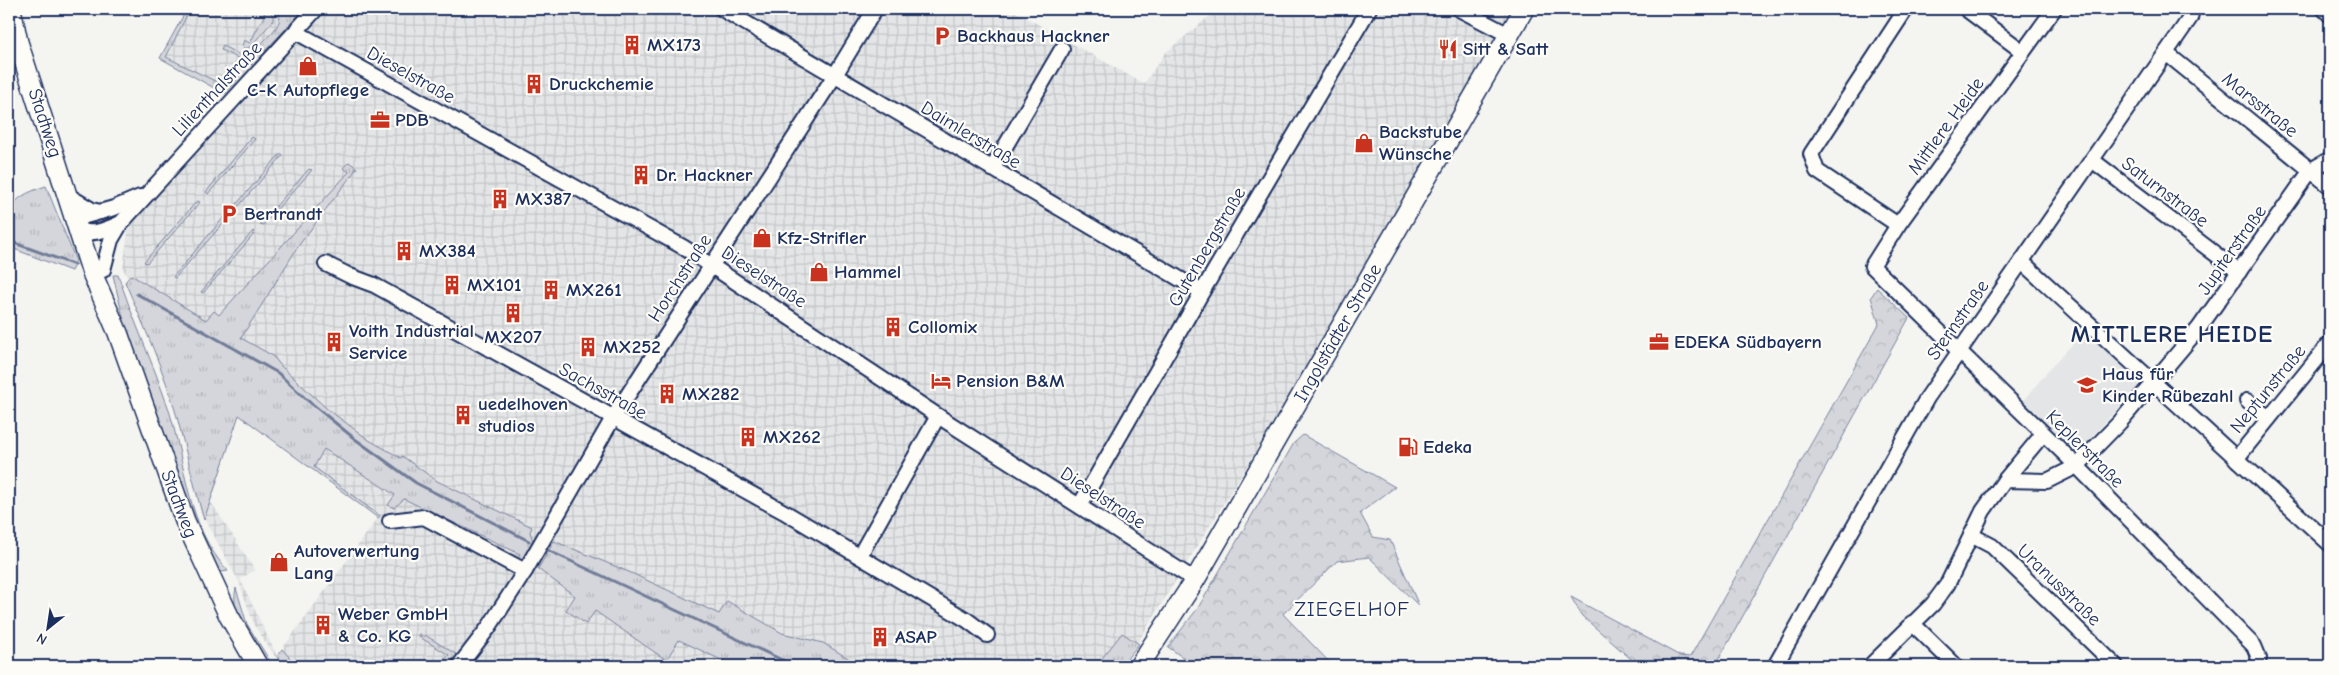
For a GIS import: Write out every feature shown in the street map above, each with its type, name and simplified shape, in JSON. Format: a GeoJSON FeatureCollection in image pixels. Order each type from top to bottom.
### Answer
{"type":"FeatureCollection","features":[{"type":"Feature","properties":{"kind":"main road","name":"Stadtweg"},"geometry":{"type":"LineString","coordinates":[[11,9],[18,42],[63,180],[82,229],[103,270],[112,301],[118,333]]}},
{"type":"Feature","properties":{"kind":"main road","name":"Ingolstädter Straße"},"geometry":{"type":"LineString","coordinates":[[1143,660],[1195,580],[1524,9]]}},
{"type":"Feature","properties":{"kind":"main road","name":"Stadtweg"},"geometry":{"type":"LineString","coordinates":[[63,180],[72,198],[104,303],[118,333],[185,522],[229,616],[258,666]]}},
{"type":"Feature","properties":{"kind":"street","name":"Lilienthalstraße"},"geometry":{"type":"LineString","coordinates":[[103,270],[111,240],[121,223],[145,194],[316,9]]}},
{"type":"Feature","properties":{"kind":"street","name":"Daimlerstraße"},"geometry":{"type":"LineString","coordinates":[[722,9],[1202,292]]}},
{"type":"Feature","properties":{"kind":"street","name":"Horchstraße"},"geometry":{"type":"LineString","coordinates":[[459,666],[489,627],[525,571],[613,418],[875,9]]}},
{"type":"Feature","properties":{"kind":"street","name":"Gutenbergstraße"},"geometry":{"type":"LineString","coordinates":[[1080,505],[1202,292],[1369,9]]}},
{"type":"Feature","properties":{"kind":"street"},"geometry":{"type":"LineString","coordinates":[[1459,9],[1509,35]]}},
{"type":"Feature","properties":{"kind":"street"},"geometry":{"type":"LineString","coordinates":[[1898,225],[1818,171],[1811,154],[1906,9]]}},
{"type":"Feature","properties":{"kind":"street"},"geometry":{"type":"LineString","coordinates":[[1966,9],[2022,51]]}},
{"type":"Feature","properties":{"kind":"street","name":"Mittlere Heide"},"geometry":{"type":"LineString","coordinates":[[1872,266],[1898,225],[2054,9]]}},
{"type":"Feature","properties":{"kind":"street","name":"Sternstraße"},"geometry":{"type":"LineString","coordinates":[[1775,666],[1926,398],[2190,18],[2192,9]]}},
{"type":"Feature","properties":{"kind":"street"},"geometry":{"type":"LineString","coordinates":[[2324,9],[2330,15]]}},
{"type":"Feature","properties":{"kind":"street","name":"Dieselstraße"},"geometry":{"type":"LineString","coordinates":[[296,32],[655,231],[711,265],[938,416],[1195,580]]}},
{"type":"Feature","properties":{"kind":"street"},"geometry":{"type":"LineString","coordinates":[[992,169],[1062,49]]}},
{"type":"Feature","properties":{"kind":"street","name":"Marsstraße"},"geometry":{"type":"LineString","coordinates":[[2166,53],[2330,186]]}},
{"type":"Feature","properties":{"kind":"street","name":"Jupiterstraße"},"geometry":{"type":"LineString","coordinates":[[2005,480],[2047,481],[2077,466],[2154,384],[2199,328],[2311,170],[2330,159]]}},
{"type":"Feature","properties":{"kind":"street","name":"Saturnstraße"},"geometry":{"type":"LineString","coordinates":[[2092,160],[2239,272]]}},
{"type":"Feature","properties":{"kind":"street","name":"Lilienthalstraße"},"geometry":{"type":"LineString","coordinates":[[82,229],[100,212],[145,194]]}},
{"type":"Feature","properties":{"kind":"street"},"geometry":{"type":"LineString","coordinates":[[72,198],[92,210],[100,212]]}},
{"type":"Feature","properties":{"kind":"street"},"geometry":{"type":"LineString","coordinates":[[82,229],[107,229],[121,223]]}},
{"type":"Feature","properties":{"kind":"street","name":"Neptunstraße"},"geometry":{"type":"LineString","coordinates":[[2022,262],[2330,544]]}},
{"type":"Feature","properties":{"kind":"street","name":"Sachsstraße"},"geometry":{"type":"LineString","coordinates":[[326,264],[374,285],[860,555],[967,620],[987,635]]}},
{"type":"Feature","properties":{"kind":"street","name":"Keplerstraße"},"geometry":{"type":"LineString","coordinates":[[1872,266],[2077,466],[2254,646],[2259,658],[2257,666]]}},
{"type":"Feature","properties":{"kind":"street","name":"Neptunstraße"},"geometry":{"type":"LineString","coordinates":[[2236,458],[2330,343]]}},
{"type":"Feature","properties":{"kind":"street"},"geometry":{"type":"LineString","coordinates":[[2247,402],[2269,418]]}},
{"type":"Feature","properties":{"kind":"street"},"geometry":{"type":"LineString","coordinates":[[860,555],[938,416]]}},
{"type":"Feature","properties":{"kind":"street"},"geometry":{"type":"LineString","coordinates":[[1870,666],[1933,604],[1947,586],[1983,511],[2005,480],[2043,434]]}},
{"type":"Feature","properties":{"kind":"street"},"geometry":{"type":"LineString","coordinates":[[390,521],[424,517],[525,571]]}},
{"type":"Feature","properties":{"kind":"street","name":"Uranusstraße"},"geometry":{"type":"LineString","coordinates":[[1972,535],[1992,546],[2116,666]]}},
{"type":"Feature","properties":{"kind":"street"},"geometry":{"type":"LineString","coordinates":[[1912,624],[1956,666]]}},
{"type":"Feature","properties":{"kind":"shaded area"},"geometry":{"type":"Polygon","coordinates":[[[186,9],[1011,9],[1144,84],[1165,53],[1218,9],[1513,9],[1282,409],[1138,642],[1118,666],[284,666],[276,658],[254,625],[239,582],[200,510],[182,414],[128,277],[123,269],[128,231],[131,225],[242,102],[160,58],[186,9]],[[239,415],[211,502],[255,570],[240,579],[277,656],[378,518],[239,415]]]}},
{"type":"Feature","properties":{"kind":"shaded area","name":"Haus für Kinder Rübezahl"},"geometry":{"type":"Polygon","coordinates":[[[2089,328],[2136,372],[2139,381],[2136,389],[2085,444],[2081,447],[2068,448],[2021,403],[2060,357],[2089,328]]]}},
{"type":"Feature","properties":{"kind":"green space"},"geometry":{"type":"Polygon","coordinates":[[[187,9],[190,9],[166,57],[217,82],[240,76],[225,94],[160,58],[187,9]]]}},
{"type":"Feature","properties":{"kind":"green space"},"geometry":{"type":"Polygon","coordinates":[[[260,9],[269,9],[273,16],[273,21],[250,47],[245,49],[242,46],[244,40],[250,43],[265,14],[260,9]]]}},
{"type":"Feature","properties":{"kind":"green space"},"geometry":{"type":"Polygon","coordinates":[[[277,9],[304,9],[266,50],[262,51],[260,48],[261,44],[276,28],[280,19],[277,9]]]}},
{"type":"Feature","properties":{"kind":"green space"},"geometry":{"type":"Polygon","coordinates":[[[223,46],[251,61],[252,65],[221,50],[223,46]]]}},
{"type":"Feature","properties":{"kind":"green space"},"geometry":{"type":"Polygon","coordinates":[[[252,137],[255,139],[208,194],[206,192],[252,137]]]}},
{"type":"Feature","properties":{"kind":"green space"},"geometry":{"type":"Polygon","coordinates":[[[281,153],[283,155],[236,209],[234,207],[281,153]]]}},
{"type":"Feature","properties":{"kind":"green space"},"geometry":{"type":"Polygon","coordinates":[[[349,162],[357,168],[299,245],[241,338],[273,356],[281,366],[326,408],[369,440],[401,458],[402,456],[437,481],[532,527],[530,532],[533,541],[522,560],[515,562],[520,554],[404,499],[394,508],[388,505],[395,495],[324,449],[314,467],[380,516],[378,518],[239,415],[204,520],[172,400],[125,282],[131,275],[206,320],[214,311],[219,315],[349,172],[343,168],[349,162]]]}},
{"type":"Feature","properties":{"kind":"green space"},"geometry":{"type":"Polygon","coordinates":[[[309,169],[312,170],[263,225],[260,224],[309,169]]]}},
{"type":"Feature","properties":{"kind":"green space"},"geometry":{"type":"Polygon","coordinates":[[[46,186],[76,261],[71,271],[9,247],[9,223],[12,207],[23,196],[46,186]]]}},
{"type":"Feature","properties":{"kind":"green space"},"geometry":{"type":"Polygon","coordinates":[[[197,201],[200,202],[147,263],[144,262],[197,201]]]}},
{"type":"Feature","properties":{"kind":"green space"},"geometry":{"type":"Polygon","coordinates":[[[225,216],[228,218],[175,278],[173,277],[225,216]]]}},
{"type":"Feature","properties":{"kind":"green space"},"geometry":{"type":"Polygon","coordinates":[[[253,231],[255,233],[203,293],[201,292],[253,231]]]}},
{"type":"Feature","properties":{"kind":"green space"},"geometry":{"type":"Polygon","coordinates":[[[113,275],[118,275],[168,407],[195,514],[203,534],[214,553],[228,571],[222,572],[214,567],[197,530],[126,330],[113,275]]]}},
{"type":"Feature","properties":{"kind":"green space"},"geometry":{"type":"Polygon","coordinates":[[[1877,288],[1909,318],[1715,666],[1639,666],[1582,616],[1571,597],[1680,656],[1690,657],[1879,324],[1871,297],[1877,288]]]}},
{"type":"Feature","properties":{"kind":"green space"},"geometry":{"type":"Polygon","coordinates":[[[1303,435],[1395,487],[1360,513],[1373,537],[1390,540],[1419,606],[1369,557],[1337,561],[1283,614],[1333,666],[1195,666],[1168,647],[1198,608],[1294,443],[1303,435]]]}},
{"type":"Feature","properties":{"kind":"green space"},"geometry":{"type":"Polygon","coordinates":[[[554,541],[629,572],[719,614],[727,601],[782,633],[823,643],[861,666],[734,666],[679,640],[666,660],[595,611],[586,624],[566,610],[575,596],[538,569],[554,541]]]}},
{"type":"Feature","properties":{"kind":"green space"},"geometry":{"type":"Polygon","coordinates":[[[236,588],[247,624],[273,666],[269,666],[244,630],[236,609],[236,588]]]}},
{"type":"Feature","properties":{"kind":"green space"},"geometry":{"type":"Polygon","coordinates":[[[1122,633],[1139,644],[1121,666],[1096,666],[1122,633]]]}},
{"type":"Feature","properties":{"kind":"green space"},"geometry":{"type":"Polygon","coordinates":[[[419,634],[424,637],[425,635],[459,656],[449,666],[439,666],[449,655],[418,636],[419,634]]]}},
{"type":"Feature","properties":{"kind":"green space"},"geometry":{"type":"Polygon","coordinates":[[[282,649],[297,666],[285,666],[277,657],[282,649]]]}},
{"type":"Feature","properties":{"kind":"waterway"},"geometry":{"type":"LineString","coordinates":[[9,241],[75,265]]}},
{"type":"Feature","properties":{"kind":"waterway"},"geometry":{"type":"LineString","coordinates":[[137,294],[278,373],[306,399],[355,439],[416,483],[529,541]]}},
{"type":"Feature","properties":{"kind":"waterway"},"geometry":{"type":"LineString","coordinates":[[545,549],[795,666]]}},
{"type":"Feature","properties":{"kind":"place","name":"Backhaus Hackner"},"geometry":{"type":"Point","coordinates":[942,36]}},
{"type":"Feature","properties":{"kind":"place","name":"MX173"},"geometry":{"type":"Point","coordinates":[632,45]}},
{"type":"Feature","properties":{"kind":"place","name":"Sitt & Satt"},"geometry":{"type":"Point","coordinates":[1448,49]}},
{"type":"Feature","properties":{"kind":"place","name":"C-K Autopflege"},"geometry":{"type":"Point","coordinates":[308,66]}},
{"type":"Feature","properties":{"kind":"place","name":"Druckchemie"},"geometry":{"type":"Point","coordinates":[534,84]}},
{"type":"Feature","properties":{"kind":"place","name":"PDB"},"geometry":{"type":"Point","coordinates":[380,120]}},
{"type":"Feature","properties":{"kind":"place","name":"Backstube Wünsche"},"geometry":{"type":"Point","coordinates":[1364,143]}},
{"type":"Feature","properties":{"kind":"place","name":"Dr. Hackner"},"geometry":{"type":"Point","coordinates":[641,175]}},
{"type":"Feature","properties":{"kind":"place","name":"MX387"},"geometry":{"type":"Point","coordinates":[500,199]}},
{"type":"Feature","properties":{"kind":"place","name":"Bertrandt"},"geometry":{"type":"Point","coordinates":[229,214]}},
{"type":"Feature","properties":{"kind":"place","name":"Kfz-Strifler"},"geometry":{"type":"Point","coordinates":[762,238]}},
{"type":"Feature","properties":{"kind":"place","name":"MX384"},"geometry":{"type":"Point","coordinates":[404,251]}},
{"type":"Feature","properties":{"kind":"place","name":"Hammel"},"geometry":{"type":"Point","coordinates":[819,272]}},
{"type":"Feature","properties":{"kind":"place","name":"MX101"},"geometry":{"type":"Point","coordinates":[452,285]}},
{"type":"Feature","properties":{"kind":"place","name":"MX261"},"geometry":{"type":"Point","coordinates":[551,290]}},
{"type":"Feature","properties":{"kind":"place","name":"MX207"},"geometry":{"type":"Point","coordinates":[513,313]}},
{"type":"Feature","properties":{"kind":"place","name":"Collomix"},"geometry":{"type":"Point","coordinates":[893,327]}},
{"type":"Feature","properties":{"kind":"place","name":"Voith Industrial Service"},"geometry":{"type":"Point","coordinates":[334,342]}},
{"type":"Feature","properties":{"kind":"place","name":"EDEKA Südbayern"},"geometry":{"type":"Point","coordinates":[1659,342]}},
{"type":"Feature","properties":{"kind":"place","name":"MX252"},"geometry":{"type":"Point","coordinates":[588,347]}},
{"type":"Feature","properties":{"kind":"place","name":"Pension B&M"},"geometry":{"type":"Point","coordinates":[941,381]}},
{"type":"Feature","properties":{"kind":"place","name":"Haus für Kinder Rübezahl"},"geometry":{"type":"Point","coordinates":[2087,385]}},
{"type":"Feature","properties":{"kind":"place","name":"MX282"},"geometry":{"type":"Point","coordinates":[667,394]}},
{"type":"Feature","properties":{"kind":"place","name":"uedelhoven studios"},"geometry":{"type":"Point","coordinates":[463,415]}},
{"type":"Feature","properties":{"kind":"place","name":"MX262"},"geometry":{"type":"Point","coordinates":[748,437]}},
{"type":"Feature","properties":{"kind":"place","name":"Edeka"},"geometry":{"type":"Point","coordinates":[1408,447]}},
{"type":"Feature","properties":{"kind":"place","name":"Autoverwertung Lang"},"geometry":{"type":"Point","coordinates":[279,562]}},
{"type":"Feature","properties":{"kind":"place","name":"Weber GmbH & Co. KG"},"geometry":{"type":"Point","coordinates":[323,625]}},
{"type":"Feature","properties":{"kind":"place","name":"ASAP"},"geometry":{"type":"Point","coordinates":[880,637]}},
{"type":"Feature","properties":{"kind":"district","name":"MITTLERE HEIDE"},"geometry":{"type":"Point","coordinates":[2172,334]}},
{"type":"Feature","properties":{"kind":"district","name":"ZIEGELHOF"},"geometry":{"type":"Point","coordinates":[1352,609]}}]}
